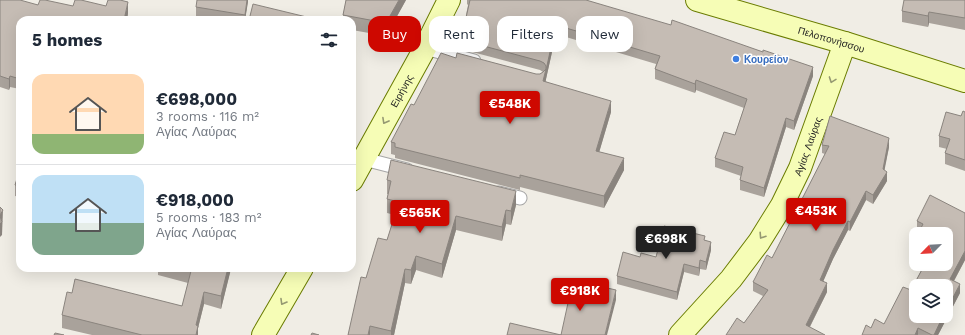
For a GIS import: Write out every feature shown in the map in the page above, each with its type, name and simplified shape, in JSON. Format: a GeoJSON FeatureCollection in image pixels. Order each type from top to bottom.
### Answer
{"type":"FeatureCollection","features":[{"type":"Feature","properties":{"kind":"street","name":"Ειρήνης"},"geometry":{"type":"LineString","coordinates":[[356,173],[425,48],[449,0]]}},
{"type":"Feature","properties":{"kind":"street","name":"Πελοπονήσσου"},"geometry":{"type":"LineString","coordinates":[[697,0],[845,43],[965,81]]}},
{"type":"Feature","properties":{"kind":"street","name":"Αγίας Λαύρας"},"geometry":{"type":"LineString","coordinates":[[680,335],[731,279],[759,242],[782,205],[800,168],[845,43]]}},
{"type":"Feature","properties":{"kind":"street"},"geometry":{"type":"LineString","coordinates":[[263,335],[300,272]]}},
{"type":"Feature","properties":{"kind":"lane"},"geometry":{"type":"LineString","coordinates":[[425,48],[486,64]]}},
{"type":"Feature","properties":{"kind":"lane"},"geometry":{"type":"LineString","coordinates":[[364,159],[416,172]]}},
{"type":"Feature","properties":{"kind":"lane"},"geometry":{"type":"LineString","coordinates":[[490,191],[520,198]]}},
{"type":"Feature","properties":{"kind":"building"},"geometry":{"type":"Polygon","coordinates":[[[0,0],[20,0],[38,5],[40,0],[45,0],[73,6],[75,0],[106,6],[108,0],[128,2],[125,16],[16,16],[16,78],[10,76],[9,79],[0,76],[0,0]]]}},
{"type":"Feature","properties":{"kind":"building"},"geometry":{"type":"Polygon","coordinates":[[[197,0],[247,0],[245,15],[196,7],[197,0]]]}},
{"type":"Feature","properties":{"kind":"building"},"geometry":{"type":"Polygon","coordinates":[[[346,0],[399,0],[390,16],[368,16],[368,20],[356,17],[356,16],[343,15],[346,0]]]}},
{"type":"Feature","properties":{"kind":"building"},"geometry":{"type":"Polygon","coordinates":[[[470,0],[586,0],[671,25],[672,20],[763,52],[763,50],[813,67],[794,121],[786,118],[764,188],[740,180],[743,167],[715,158],[724,132],[735,135],[747,99],[696,80],[695,84],[655,69],[660,56],[633,48],[633,16],[576,16],[576,31],[568,29],[568,16],[497,16],[497,50],[489,47],[489,16],[466,16],[470,0]]]}},
{"type":"Feature","properties":{"kind":"building"},"geometry":{"type":"Polygon","coordinates":[[[904,0],[965,0],[965,18],[929,12],[928,16],[902,11],[904,0]]]}},
{"type":"Feature","properties":{"kind":"building"},"geometry":{"type":"Polygon","coordinates":[[[253,4],[302,16],[250,16],[253,4]]]}},
{"type":"Feature","properties":{"kind":"building"},"geometry":{"type":"Polygon","coordinates":[[[506,52],[550,52],[546,70],[544,63],[506,52]]]}},
{"type":"Feature","properties":{"kind":"building"},"geometry":{"type":"Polygon","coordinates":[[[441,53],[456,58],[457,53],[536,74],[540,74],[546,69],[543,81],[611,101],[596,151],[624,158],[604,196],[520,175],[520,178],[395,147],[395,143],[391,142],[411,104],[414,105],[441,53]]]}},
{"type":"Feature","properties":{"kind":"building"},"geometry":{"type":"Polygon","coordinates":[[[963,111],[965,112],[965,160],[945,153],[950,139],[939,136],[946,112],[961,116],[963,111]]]}},
{"type":"Feature","properties":{"kind":"building"},"geometry":{"type":"Polygon","coordinates":[[[830,116],[889,138],[883,169],[887,172],[873,195],[866,191],[833,250],[820,280],[827,283],[806,325],[825,335],[726,335],[737,318],[744,323],[768,290],[753,282],[767,255],[772,258],[829,146],[822,145],[830,116]]]}},
{"type":"Feature","properties":{"kind":"building"},"geometry":{"type":"Polygon","coordinates":[[[391,160],[516,191],[511,211],[506,210],[502,227],[456,216],[442,264],[416,256],[411,270],[405,269],[391,331],[370,326],[368,335],[348,335],[361,277],[366,278],[378,238],[387,240],[399,202],[387,199],[391,181],[387,180],[391,160]]]}},
{"type":"Feature","properties":{"kind":"building"},"geometry":{"type":"Polygon","coordinates":[[[930,195],[965,213],[965,251],[950,279],[917,279],[921,271],[953,271],[953,227],[922,227],[923,224],[917,221],[930,195]]]}},
{"type":"Feature","properties":{"kind":"building"},"geometry":{"type":"Polygon","coordinates":[[[0,207],[3,210],[0,215],[0,207]]]}},
{"type":"Feature","properties":{"kind":"building"},"geometry":{"type":"Polygon","coordinates":[[[664,226],[705,236],[704,240],[711,242],[706,262],[700,260],[699,268],[684,264],[677,292],[617,276],[623,252],[640,257],[641,253],[656,257],[664,226]]]}},
{"type":"Feature","properties":{"kind":"building"},"geometry":{"type":"Polygon","coordinates":[[[191,272],[227,272],[221,296],[204,292],[196,325],[198,326],[196,335],[142,335],[62,315],[67,292],[72,293],[75,279],[182,306],[191,272]]]}},
{"type":"Feature","properties":{"kind":"building"},"geometry":{"type":"Polygon","coordinates":[[[573,280],[616,290],[605,335],[561,335],[573,280]]]}},
{"type":"Feature","properties":{"kind":"building"},"geometry":{"type":"Polygon","coordinates":[[[953,280],[960,284],[953,298],[953,280]]]}},
{"type":"Feature","properties":{"kind":"building"},"geometry":{"type":"Polygon","coordinates":[[[903,287],[909,289],[909,323],[940,323],[934,335],[918,328],[915,335],[862,335],[866,325],[871,328],[875,319],[884,324],[903,287]]]}},
{"type":"Feature","properties":{"kind":"building"},"geometry":{"type":"Polygon","coordinates":[[[510,323],[561,335],[507,335],[510,323]]]}},
{"type":"Feature","properties":{"kind":"place","name":"Κουρείον"},"geometry":{"type":"Point","coordinates":[736,59]}}]}
